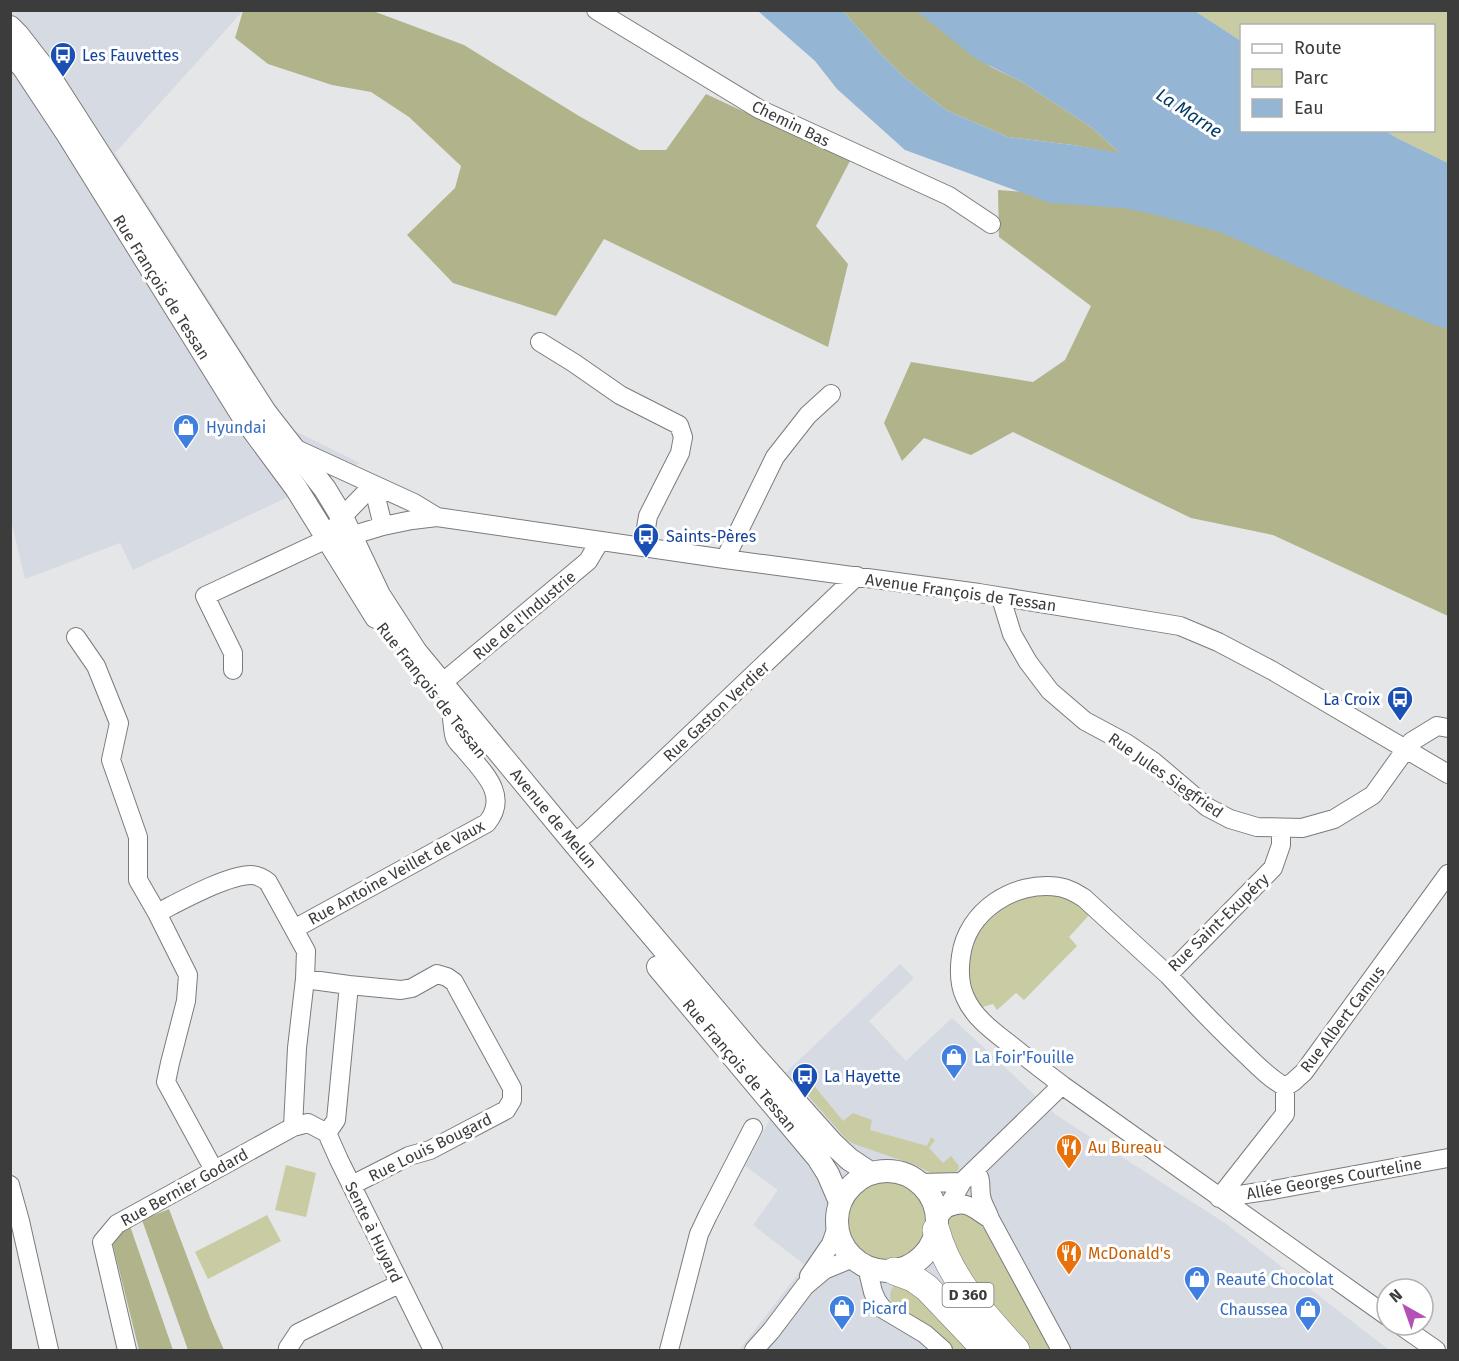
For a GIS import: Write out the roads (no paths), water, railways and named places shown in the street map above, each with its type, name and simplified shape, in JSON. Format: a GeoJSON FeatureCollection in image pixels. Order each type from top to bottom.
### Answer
{"type":"FeatureCollection","features":[{"type":"Feature","properties":{"kind":"highway","name":"D 360"},"geometry":{"type":"LineString","coordinates":[[940,1219],[940,1245],[950,1266],[968,1294],[1016,1350]]}},
{"type":"Feature","properties":{"kind":"highway","name":"D 360"},"geometry":{"type":"LineString","coordinates":[[894,1271],[913,1278],[927,1288],[986,1350]]}},
{"type":"Feature","properties":{"kind":"main road","name":"Avenue de Melun"},"geometry":{"type":"LineString","coordinates":[[10,27],[46,71],[265,412],[325,489],[379,595],[416,652],[750,1052],[832,1143],[849,1159],[870,1173]]}},
{"type":"Feature","properties":{"kind":"main road","name":"Rue François de Tessan"},"geometry":{"type":"LineString","coordinates":[[10,53],[23,67],[68,135],[242,415],[297,488],[384,631],[452,719],[818,1158],[828,1174],[840,1203]]}},
{"type":"Feature","properties":{"kind":"main road"},"geometry":{"type":"LineString","coordinates":[[883,1170],[897,1171],[910,1176],[921,1183],[933,1199],[940,1219],[931,1246],[920,1259],[908,1267],[894,1271],[876,1270],[860,1263],[845,1249],[839,1238],[837,1214],[840,1203],[847,1190],[857,1180],[870,1173],[883,1170]]}},
{"type":"Feature","properties":{"kind":"street","name":"Chemin Bas"},"geometry":{"type":"LineString","coordinates":[[596,10],[759,109],[949,196],[992,224]]}},
{"type":"Feature","properties":{"kind":"street"},"geometry":{"type":"LineString","coordinates":[[540,342],[620,395],[679,425],[683,437],[680,453],[648,516],[644,546]]}},
{"type":"Feature","properties":{"kind":"street"},"geometry":{"type":"LineString","coordinates":[[725,559],[775,457],[808,415],[831,394]]}},
{"type":"Feature","properties":{"kind":"street"},"geometry":{"type":"LineString","coordinates":[[294,448],[414,503],[437,517]]}},
{"type":"Feature","properties":{"kind":"street"},"geometry":{"type":"LineString","coordinates":[[233,670],[233,653],[205,596],[327,539],[346,527],[373,485]]}},
{"type":"Feature","properties":{"kind":"street"},"geometry":{"type":"LineString","coordinates":[[373,485],[383,526]]}},
{"type":"Feature","properties":{"kind":"street"},"geometry":{"type":"LineString","coordinates":[[346,527],[383,526],[437,517]]}},
{"type":"Feature","properties":{"kind":"street","name":"Avenue François de Tessan"},"geometry":{"type":"LineString","coordinates":[[437,517],[979,593],[1180,626],[1218,642],[1272,671],[1449,774]]}},
{"type":"Feature","properties":{"kind":"street","name":"Rue de l'Industrie"},"geometry":{"type":"LineString","coordinates":[[442,683],[588,561],[600,541]]}},
{"type":"Feature","properties":{"kind":"street","name":"Rue Gaston Verdier"},"geometry":{"type":"LineString","coordinates":[[574,843],[857,576]]}},
{"type":"Feature","properties":{"kind":"street","name":"Rue Jules Siegfried"},"geometry":{"type":"LineString","coordinates":[[1001,597],[1012,634],[1028,662],[1050,691],[1085,721],[1126,743],[1154,762],[1207,807],[1230,819],[1257,827],[1302,828],[1334,819],[1373,795],[1411,742],[1437,726],[1449,728]]}},
{"type":"Feature","properties":{"kind":"street"},"geometry":{"type":"LineString","coordinates":[[76,637],[96,666],[119,723],[111,760],[138,837],[138,880],[188,975],[186,1001],[166,1082],[214,1170]]}},
{"type":"Feature","properties":{"kind":"street","name":"Rue Antoine Veillet de Vaux"},"geometry":{"type":"LineString","coordinates":[[294,929],[487,823],[493,815],[497,802],[495,793],[489,779],[455,739],[452,719]]}},
{"type":"Feature","properties":{"kind":"street","name":"Rue Saint-Exupéry"},"geometry":{"type":"LineString","coordinates":[[1281,829],[1281,845],[1273,868],[1168,975],[1084,898],[1060,887],[1032,888],[1010,894],[987,908],[968,932],[959,967],[960,982],[964,996],[973,1011],[985,1024],[1062,1086],[1375,1308]]}},
{"type":"Feature","properties":{"kind":"street"},"geometry":{"type":"LineString","coordinates":[[157,914],[237,877],[253,874],[268,882],[306,951],[297,1048],[300,1125],[327,1133],[336,1120],[350,985]]}},
{"type":"Feature","properties":{"kind":"street","name":"Rue Albert Camus"},"geometry":{"type":"LineString","coordinates":[[1168,975],[1198,1008],[1263,1071],[1285,1087],[1304,1072],[1449,874]]}},
{"type":"Feature","properties":{"kind":"street","name":"Rue Louis Bougard"},"geometry":{"type":"LineString","coordinates":[[305,979],[401,990],[412,988],[437,974],[447,976],[454,981],[512,1088],[512,1100],[506,1110],[430,1150],[409,1156],[352,1185]]}},
{"type":"Feature","properties":{"kind":"street"},"geometry":{"type":"LineString","coordinates":[[940,1219],[952,1197],[969,1176],[1062,1086]]}},
{"type":"Feature","properties":{"kind":"street"},"geometry":{"type":"LineString","coordinates":[[1219,1198],[1285,1114],[1285,1087]]}},
{"type":"Feature","properties":{"kind":"street","name":"Rue Bernier Godard"},"geometry":{"type":"LineString","coordinates":[[127,1350],[102,1242],[117,1224],[300,1125]]}},
{"type":"Feature","properties":{"kind":"street"},"geometry":{"type":"LineString","coordinates":[[669,1350],[699,1234],[753,1128]]}},
{"type":"Feature","properties":{"kind":"street","name":"Sente à Huyard"},"geometry":{"type":"LineString","coordinates":[[327,1133],[433,1350]]}},
{"type":"Feature","properties":{"kind":"street","name":"Allée Georges Courteline"},"geometry":{"type":"LineString","coordinates":[[1219,1198],[1449,1158]]}},
{"type":"Feature","properties":{"kind":"street"},"geometry":{"type":"LineString","coordinates":[[921,1183],[969,1176],[980,1177],[982,1200],[990,1220],[1061,1350]]}},
{"type":"Feature","properties":{"kind":"street"},"geometry":{"type":"LineString","coordinates":[[10,1185],[49,1350]]}},
{"type":"Feature","properties":{"kind":"street"},"geometry":{"type":"LineString","coordinates":[[940,1219],[956,1204],[963,1204],[975,1208],[990,1220]]}},
{"type":"Feature","properties":{"kind":"street"},"geometry":{"type":"LineString","coordinates":[[754,1350],[805,1286],[812,1271],[831,1244],[837,1227]]}},
{"type":"Feature","properties":{"kind":"street"},"geometry":{"type":"LineString","coordinates":[[805,1286],[824,1270],[860,1263],[883,1309],[925,1334],[943,1350]]}},
{"type":"Feature","properties":{"kind":"street"},"geometry":{"type":"LineString","coordinates":[[890,1312],[883,1296],[886,1284],[894,1271]]}},
{"type":"Feature","properties":{"kind":"street"},"geometry":{"type":"LineString","coordinates":[[289,1350],[288,1348],[298,1333],[399,1284]]}},
{"type":"Feature","properties":{"kind":"street"},"geometry":{"type":"LineString","coordinates":[[759,1350],[771,1331]]}},
{"type":"Feature","properties":{"kind":"street"},"geometry":{"type":"LineString","coordinates":[[1417,1337],[1436,1350]]}},
{"type":"Feature","properties":{"kind":"water","name":"La Marne"},"geometry":{"type":"Polygon","coordinates":[[[758,11],[843,11],[904,77],[946,110],[1008,137],[1120,153],[1091,127],[1022,82],[976,59],[917,11],[1195,11],[1240,40],[1240,132],[1387,132],[1448,163],[1448,329],[1361,295],[1220,232],[1123,208],[1050,203],[905,150],[837,89],[815,61],[758,11]]]}},
{"type":"Feature","properties":{"kind":"place","name":"Les Fauvettes"},"geometry":{"type":"Point","coordinates":[63,78]}},
{"type":"Feature","properties":{"kind":"place","name":"Hyundai"},"geometry":{"type":"Point","coordinates":[186,450]}},
{"type":"Feature","properties":{"kind":"place","name":"Saints-Pères"},"geometry":{"type":"Point","coordinates":[646,559]}},
{"type":"Feature","properties":{"kind":"place","name":"La Croix"},"geometry":{"type":"Point","coordinates":[1400,722]}},
{"type":"Feature","properties":{"kind":"place","name":"La Foir'Fouille"},"geometry":{"type":"Point","coordinates":[954,1080]}},
{"type":"Feature","properties":{"kind":"place","name":"La Hayette"},"geometry":{"type":"Point","coordinates":[805,1099]}},
{"type":"Feature","properties":{"kind":"place","name":"Au Bureau"},"geometry":{"type":"Point","coordinates":[1069,1170]}},
{"type":"Feature","properties":{"kind":"place","name":"McDonald's"},"geometry":{"type":"Point","coordinates":[1069,1276]}},
{"type":"Feature","properties":{"kind":"place","name":"Reauté Chocolat"},"geometry":{"type":"Point","coordinates":[1197,1302]}},
{"type":"Feature","properties":{"kind":"place","name":"Picard"},"geometry":{"type":"Point","coordinates":[842,1331]}},
{"type":"Feature","properties":{"kind":"place","name":"Chaussea"},"geometry":{"type":"Point","coordinates":[1308,1332]}}]}
